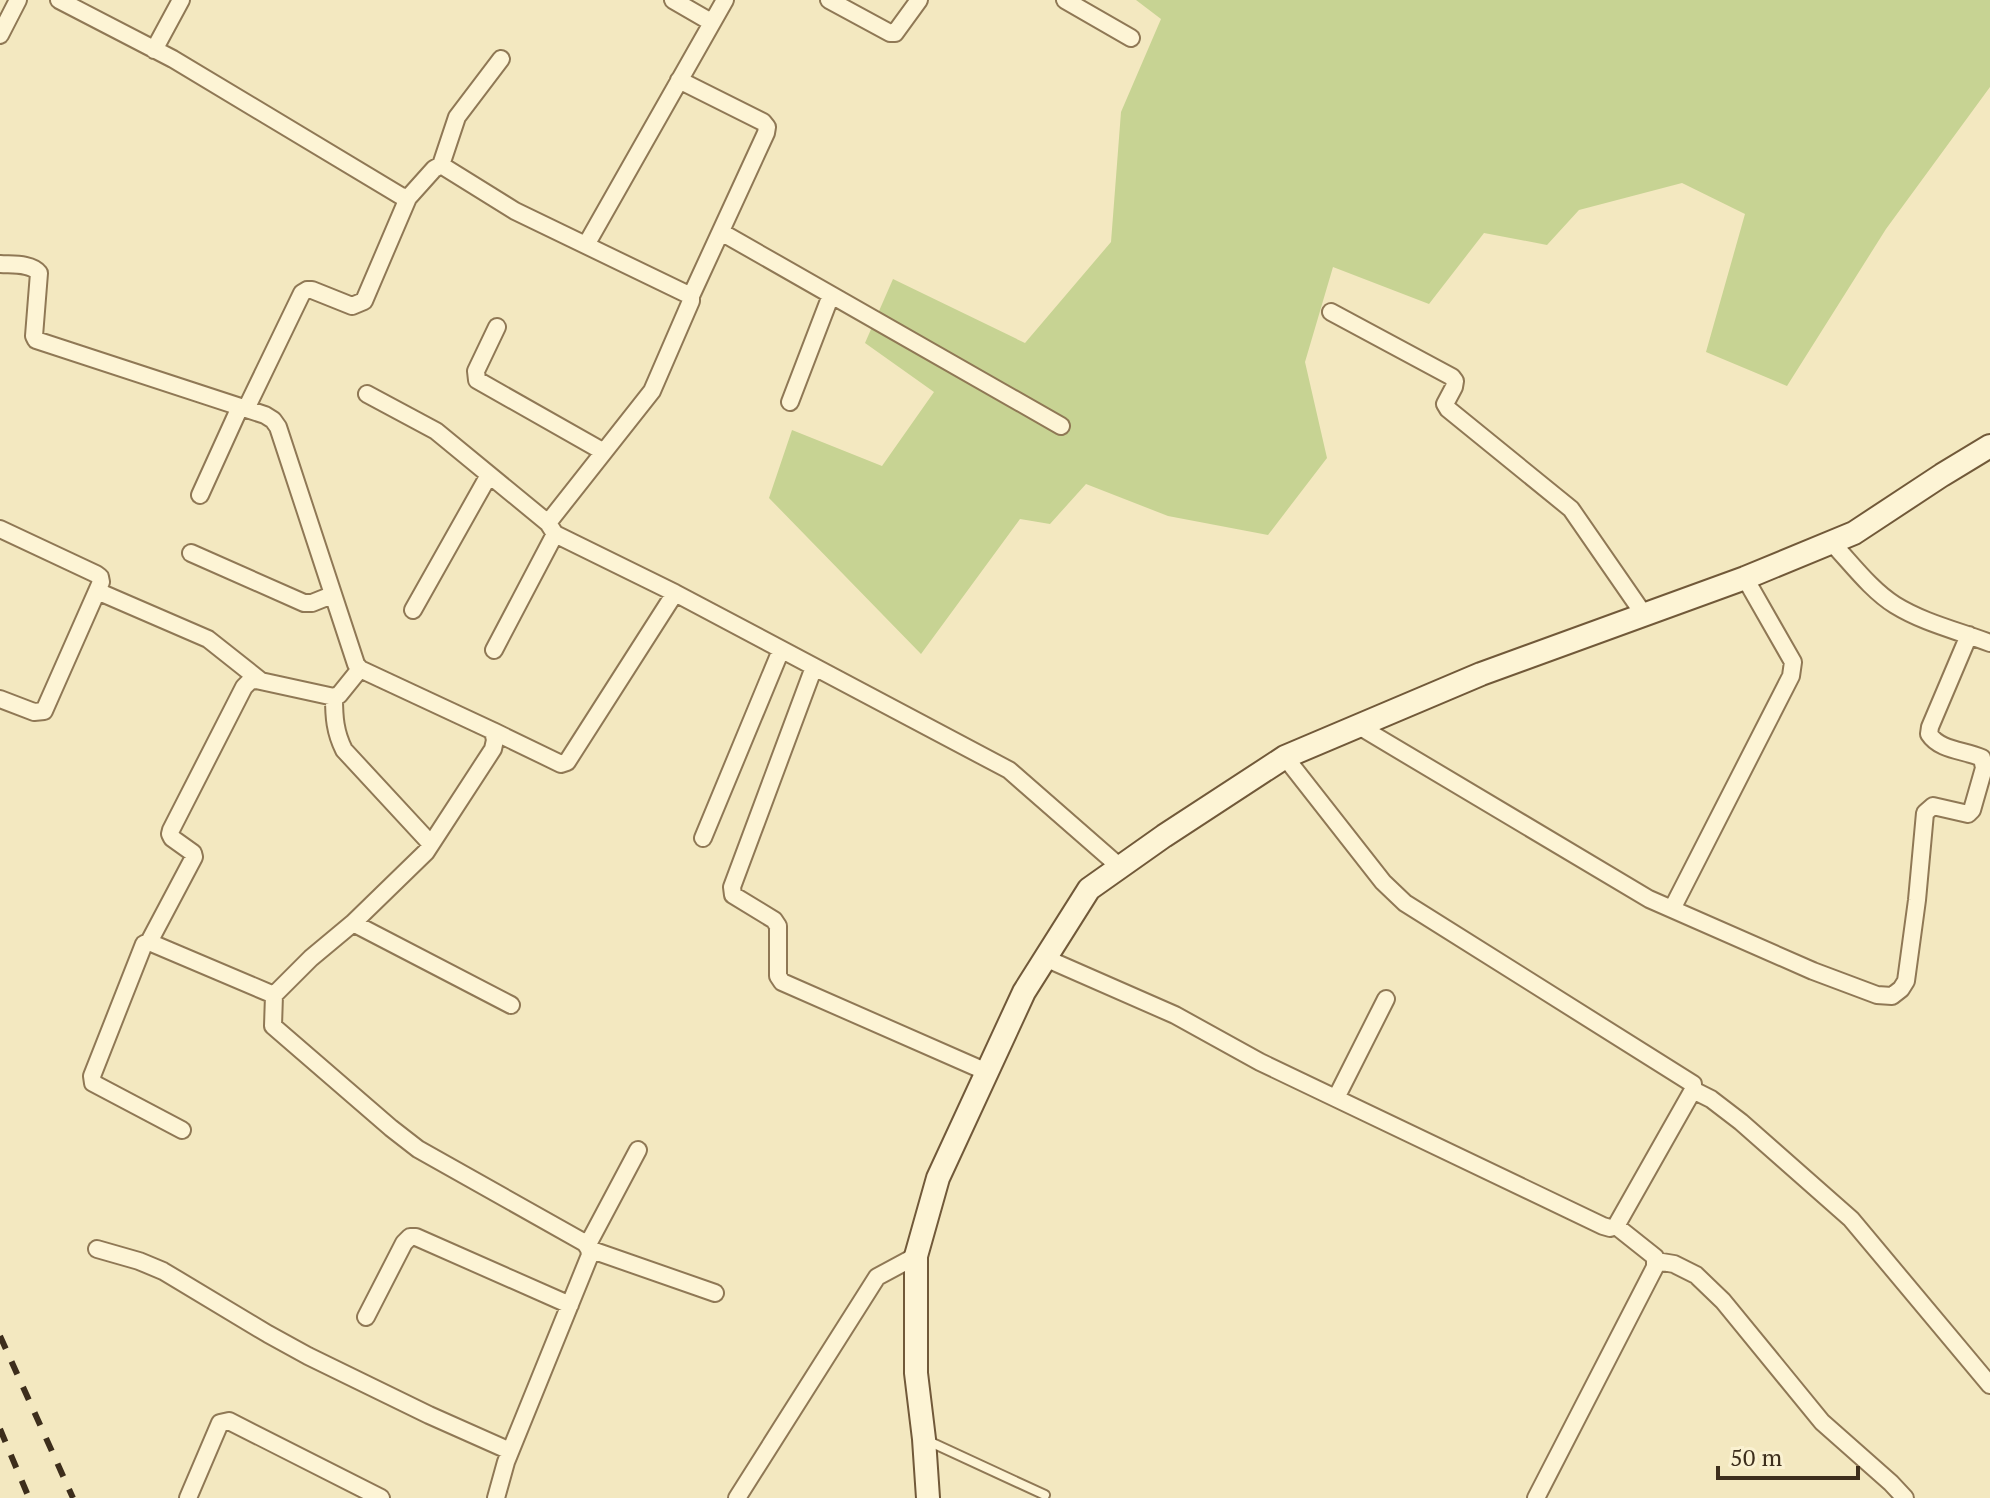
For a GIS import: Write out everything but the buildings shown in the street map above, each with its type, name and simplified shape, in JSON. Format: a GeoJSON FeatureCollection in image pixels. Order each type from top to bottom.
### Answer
{"type":"FeatureCollection","features":[{"type":"Feature","properties":{"kind":"street"},"geometry":{"type":"LineString","coordinates":[[0,35],[18,0]]}},
{"type":"Feature","properties":{"kind":"street"},"geometry":{"type":"LineString","coordinates":[[59,0],[173,59],[408,198]]}},
{"type":"Feature","properties":{"kind":"street"},"geometry":{"type":"LineString","coordinates":[[154,50],[181,0]]}},
{"type":"Feature","properties":{"kind":"street"},"geometry":{"type":"LineString","coordinates":[[673,0],[711,22]]}},
{"type":"Feature","properties":{"kind":"street"},"geometry":{"type":"LineString","coordinates":[[586,245],[725,0]]}},
{"type":"Feature","properties":{"kind":"street"},"geometry":{"type":"LineString","coordinates":[[829,0],[890,33],[895,33],[919,0]]}},
{"type":"Feature","properties":{"kind":"street"},"geometry":{"type":"LineString","coordinates":[[1065,0],[1131,38]]}},
{"type":"Feature","properties":{"kind":"street"},"geometry":{"type":"LineString","coordinates":[[200,495],[302,293],[312,290],[352,306],[364,301],[408,198],[441,165],[457,117],[501,59]]}},
{"type":"Feature","properties":{"kind":"street"},"geometry":{"type":"LineString","coordinates":[[494,650],[552,529],[604,452],[652,391],[691,296],[766,133],[767,127],[763,122],[679,80]]}},
{"type":"Feature","properties":{"kind":"street"},"geometry":{"type":"LineString","coordinates":[[441,165],[515,211],[691,296]]}},
{"type":"Feature","properties":{"kind":"street"},"geometry":{"type":"LineString","coordinates":[[721,232],[1061,426]]}},
{"type":"Feature","properties":{"kind":"street"},"geometry":{"type":"LineString","coordinates":[[0,264],[28,267],[39,273],[36,340],[273,420],[278,427],[351,656],[360,669],[561,764],[567,762],[675,593]]}},
{"type":"Feature","properties":{"kind":"street"},"geometry":{"type":"LineString","coordinates":[[790,402],[831,295]]}},
{"type":"Feature","properties":{"kind":"street"},"geometry":{"type":"LineString","coordinates":[[1331,312],[1452,377],[1454,387],[1445,404],[1448,409],[1571,509],[1645,616]]}},
{"type":"Feature","properties":{"kind":"street"},"geometry":{"type":"LineString","coordinates":[[497,327],[476,371],[477,380],[604,452]]}},
{"type":"Feature","properties":{"kind":"street"},"geometry":{"type":"LineString","coordinates":[[367,394],[436,431],[552,529],[1009,770],[1120,867]]}},
{"type":"Feature","properties":{"kind":"street"},"geometry":{"type":"LineString","coordinates":[[928,1498],[916,1373],[916,1256],[938,1178],[1024,992],[1089,889],[1285,757],[1481,674],[1645,616],[1832,543],[1854,533],[1990,446]]}},
{"type":"Feature","properties":{"kind":"street"},"geometry":{"type":"LineString","coordinates":[[413,610],[489,475]]}},
{"type":"Feature","properties":{"kind":"street"},"geometry":{"type":"LineString","coordinates":[[0,529],[96,574],[101,582],[44,711],[34,712],[0,699]]}},
{"type":"Feature","properties":{"kind":"street"},"geometry":{"type":"LineString","coordinates":[[1832,543],[1895,605],[1990,643]]}},
{"type":"Feature","properties":{"kind":"street"},"geometry":{"type":"LineString","coordinates":[[191,553],[304,603],[332,595]]}},
{"type":"Feature","properties":{"kind":"street"},"geometry":{"type":"LineString","coordinates":[[1672,909],[1793,668],[1793,662],[1745,578]]}},
{"type":"Feature","properties":{"kind":"street"},"geometry":{"type":"LineString","coordinates":[[97,591],[208,639],[261,681]]}},
{"type":"Feature","properties":{"kind":"street"},"geometry":{"type":"LineString","coordinates":[[1357,725],[1644,896],[1813,971],[1877,995],[1892,996],[1906,981],[1925,813],[1933,806],[1968,814],[1972,810],[1984,768],[1982,758],[1937,744],[1929,734],[1969,635]]}},
{"type":"Feature","properties":{"kind":"street"},"geometry":{"type":"LineString","coordinates":[[703,838],[781,650]]}},
{"type":"Feature","properties":{"kind":"street"},"geometry":{"type":"LineString","coordinates":[[814,667],[732,887],[733,895],[774,920],[778,926],[778,976],[782,982],[987,1072]]}},
{"type":"Feature","properties":{"kind":"street"},"geometry":{"type":"LineString","coordinates":[[182,1130],[93,1083],[92,1076],[142,948],[149,942],[194,857],[172,838],[171,830],[244,687],[250,681],[334,697],[360,669]]}},
{"type":"Feature","properties":{"kind":"street"},"geometry":{"type":"LineString","coordinates":[[334,697],[334,723],[344,750],[431,844]]}},
{"type":"Feature","properties":{"kind":"street"},"geometry":{"type":"LineString","coordinates":[[493,731],[493,749],[426,852],[274,995],[273,1026],[418,1149],[585,1243],[588,1248],[590,1255],[501,1474],[496,1498]]}},
{"type":"Feature","properties":{"kind":"street"},"geometry":{"type":"LineString","coordinates":[[1045,958],[1175,1015],[1260,1062],[1603,1226],[1616,1226],[1693,1090],[1693,1084],[1405,903],[1383,882],[1285,757]]}},
{"type":"Feature","properties":{"kind":"street"},"geometry":{"type":"LineString","coordinates":[[353,923],[511,1005]]}},
{"type":"Feature","properties":{"kind":"street"},"geometry":{"type":"LineString","coordinates":[[149,942],[274,995]]}},
{"type":"Feature","properties":{"kind":"street"},"geometry":{"type":"LineString","coordinates":[[1336,1098],[1386,999]]}},
{"type":"Feature","properties":{"kind":"street"},"geometry":{"type":"LineString","coordinates":[[1693,1090],[1711,1099],[1741,1122],[1839,1207],[1990,1385]]}},
{"type":"Feature","properties":{"kind":"street"},"geometry":{"type":"LineString","coordinates":[[588,1248],[638,1150]]}},
{"type":"Feature","properties":{"kind":"street"},"geometry":{"type":"LineString","coordinates":[[1616,1226],[1656,1261]]}},
{"type":"Feature","properties":{"kind":"street"},"geometry":{"type":"LineString","coordinates":[[366,1317],[410,1237],[570,1305]]}},
{"type":"Feature","properties":{"kind":"street"},"geometry":{"type":"LineString","coordinates":[[588,1248],[715,1293]]}},
{"type":"Feature","properties":{"kind":"street"},"geometry":{"type":"LineString","coordinates":[[97,1249],[163,1271],[308,1356],[510,1451]]}},
{"type":"Feature","properties":{"kind":"street"},"geometry":{"type":"LineString","coordinates":[[737,1498],[877,1277],[916,1256]]}},
{"type":"Feature","properties":{"kind":"street"},"geometry":{"type":"LineString","coordinates":[[1536,1498],[1656,1261]]}},
{"type":"Feature","properties":{"kind":"street"},"geometry":{"type":"LineString","coordinates":[[1656,1261],[1674,1264],[1703,1281],[1822,1422],[1905,1498]]}},
{"type":"Feature","properties":{"kind":"street"},"geometry":{"type":"LineString","coordinates":[[188,1498],[220,1423],[224,1421],[381,1498]]}},
{"type":"Feature","properties":{"kind":"lane"},"geometry":{"type":"LineString","coordinates":[[924,1439],[1045,1495]]}},
{"type":"Feature","properties":{"kind":"green space"},"geometry":{"type":"Polygon","coordinates":[[[1136,0],[1990,0],[1990,87],[1886,229],[1787,386],[1706,352],[1745,214],[1682,183],[1579,210],[1547,245],[1484,233],[1429,304],[1333,267],[1305,362],[1327,458],[1268,535],[1168,516],[1086,484],[1050,524],[1020,519],[921,654],[769,498],[792,430],[882,466],[934,392],[865,343],[893,279],[1025,343],[1111,242],[1121,112],[1161,19],[1136,0]]]}},
{"type":"Feature","properties":{"kind":"railway"},"geometry":{"type":"LineString","coordinates":[[0,1336],[73,1498]]}},
{"type":"Feature","properties":{"kind":"railway"},"geometry":{"type":"LineString","coordinates":[[0,1429],[29,1498]]}}]}
